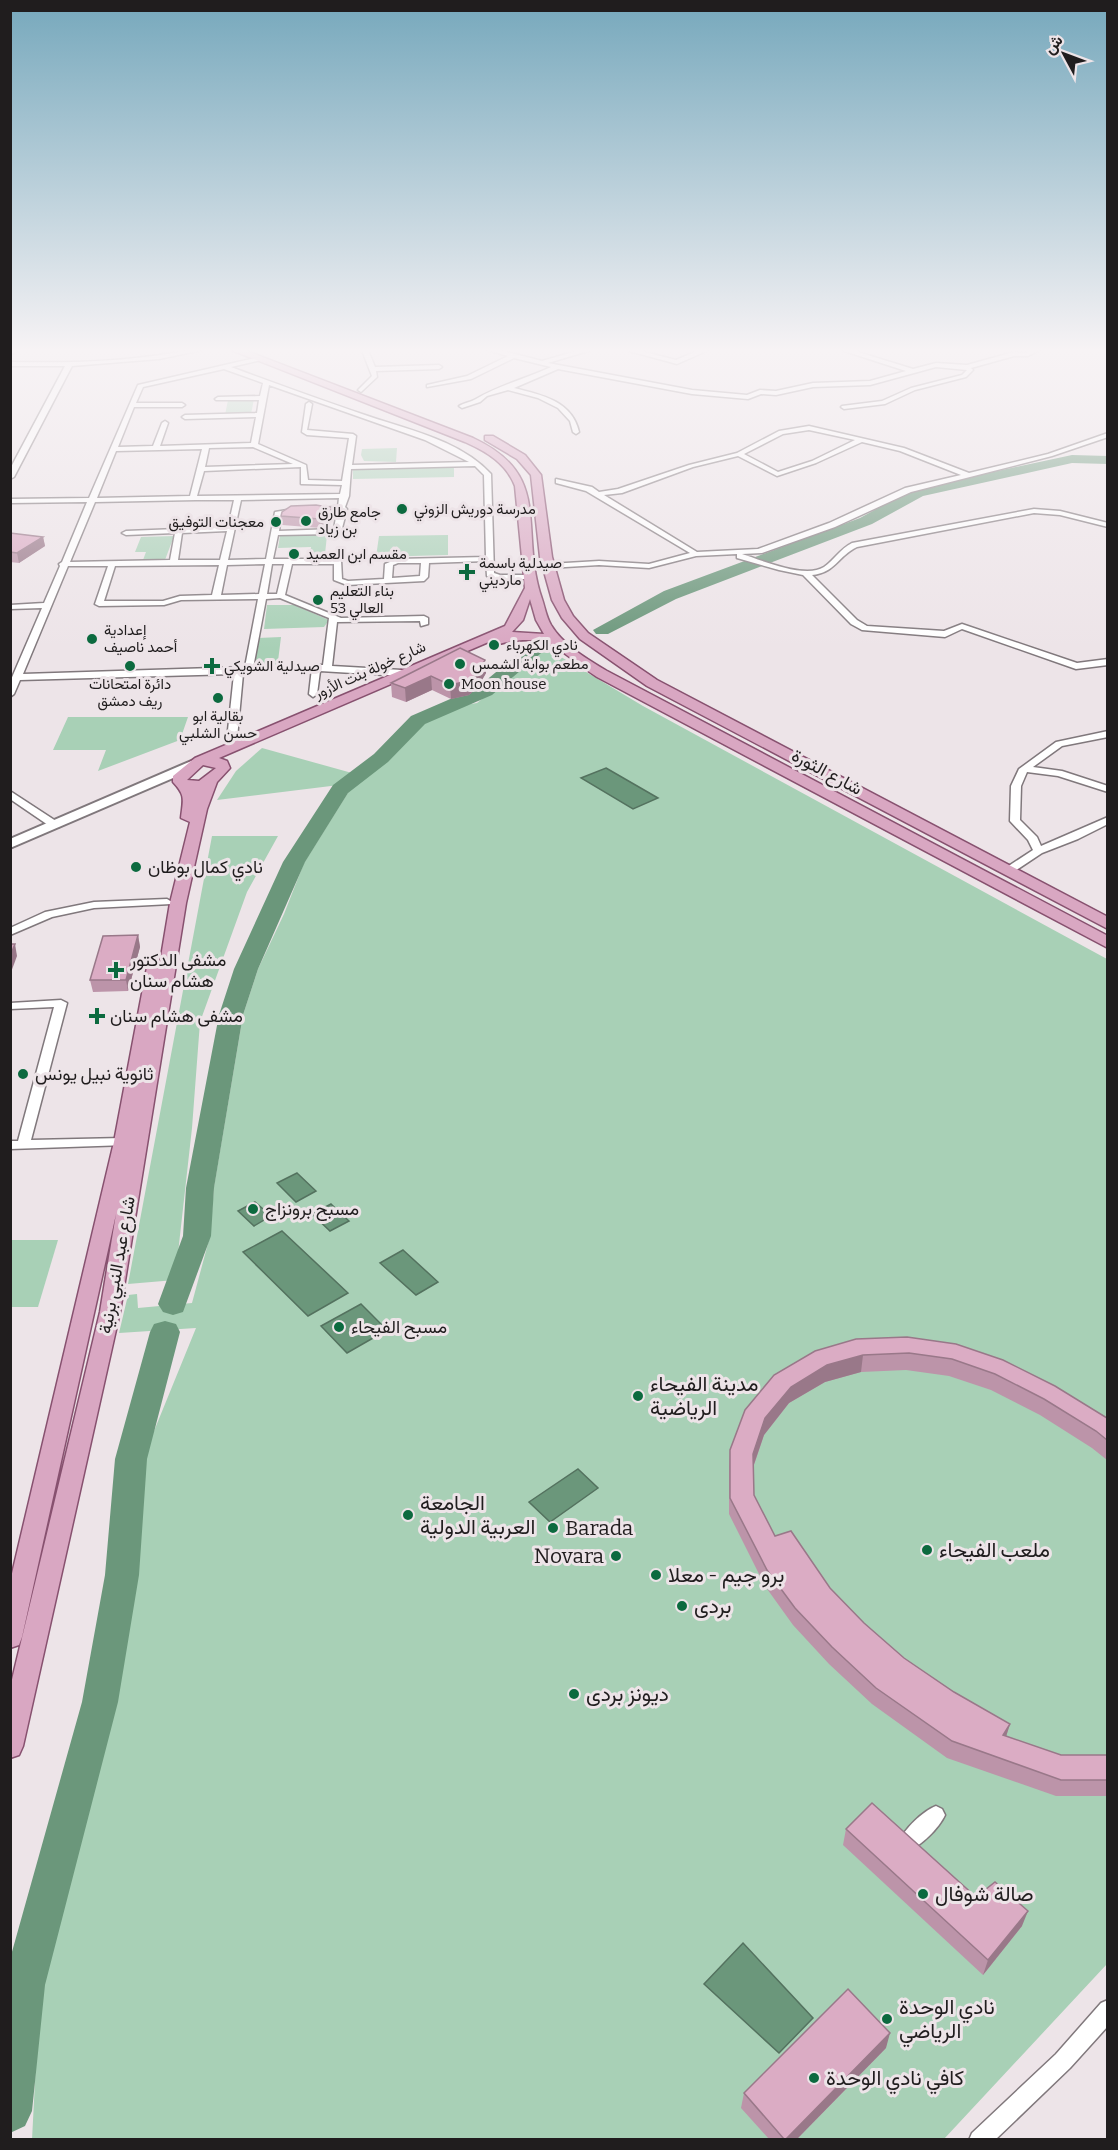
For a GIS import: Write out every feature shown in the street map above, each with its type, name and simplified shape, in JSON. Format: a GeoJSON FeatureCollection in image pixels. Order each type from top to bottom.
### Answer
{"type":"FeatureCollection","features":[{"type":"Feature","properties":{"kind":"main road"},"geometry":{"type":"LineString","coordinates":[[484,448],[501,458],[514,471],[520,486],[530,583],[537,597],[540,624]]}},
{"type":"Feature","properties":{"kind":"main road"},"geometry":{"type":"LineString","coordinates":[[506,448],[521,457],[532,469],[538,482],[545,544],[542,558],[548,607],[540,624]]}},
{"type":"Feature","properties":{"kind":"main road","name":"شارع الثورة"},"geometry":{"type":"LineString","coordinates":[[545,544],[558,600],[568,618],[584,636],[652,683],[1107,924]]}},
{"type":"Feature","properties":{"kind":"main road"},"geometry":{"type":"LineString","coordinates":[[512,632],[530,583]]}},
{"type":"Feature","properties":{"kind":"main road"},"geometry":{"type":"LineString","coordinates":[[512,632],[540,624],[567,634],[603,660],[652,683]]}},
{"type":"Feature","properties":{"kind":"main road","name":"شارع الثورة"},"geometry":{"type":"LineString","coordinates":[[540,624],[602,674],[1107,943]]}},
{"type":"Feature","properties":{"kind":"main road","name":"شارع خولة بنت الأزور"},"geometry":{"type":"LineString","coordinates":[[216,774],[253,745],[512,632]]}},
{"type":"Feature","properties":{"kind":"main road","name":"شارع خولة بنت الأزور"},"geometry":{"type":"LineString","coordinates":[[198,762],[231,750],[402,673],[512,632],[561,642]]}},
{"type":"Feature","properties":{"kind":"main road"},"geometry":{"type":"LineString","coordinates":[[10,844],[198,762],[215,761],[216,774],[196,786],[145,787]]}},
{"type":"Feature","properties":{"kind":"main road"},"geometry":{"type":"LineString","coordinates":[[184,785],[178,779],[198,762]]}},
{"type":"Feature","properties":{"kind":"main road","name":"شارع عبد النبي برنية"},"geometry":{"type":"LineString","coordinates":[[10,1746],[110,1312],[178,903],[200,809],[216,774]]}},
{"type":"Feature","properties":{"kind":"main road","name":"شارع عبد النبي برنية"},"geometry":{"type":"LineString","coordinates":[[10,1637],[123,1142],[167,902],[191,803],[184,785]]}},
{"type":"Feature","properties":{"kind":"street"},"geometry":{"type":"LineString","coordinates":[[10,477],[25,448]]}},
{"type":"Feature","properties":{"kind":"street"},"geometry":{"type":"LineString","coordinates":[[10,694],[90,499],[114,449],[142,448]]}},
{"type":"Feature","properties":{"kind":"street"},"geometry":{"type":"LineString","coordinates":[[193,499],[206,448]]}},
{"type":"Feature","properties":{"kind":"street"},"geometry":{"type":"LineString","coordinates":[[260,448],[304,466]]}},
{"type":"Feature","properties":{"kind":"street"},"geometry":{"type":"LineString","coordinates":[[274,532],[336,531],[343,509],[351,448]]}},
{"type":"Feature","properties":{"kind":"street"},"geometry":{"type":"LineString","coordinates":[[447,448],[477,464],[487,474],[490,574],[530,583]]}},
{"type":"Feature","properties":{"kind":"street"},"geometry":{"type":"LineString","coordinates":[[598,494],[619,491],[691,466],[739,454],[750,448]]}},
{"type":"Feature","properties":{"kind":"street"},"geometry":{"type":"LineString","coordinates":[[739,454],[777,474],[814,462],[843,448]]}},
{"type":"Feature","properties":{"kind":"street"},"geometry":{"type":"LineString","coordinates":[[898,448],[968,476]]}},
{"type":"Feature","properties":{"kind":"street"},"geometry":{"type":"LineString","coordinates":[[549,566],[599,563],[649,566],[696,554],[766,549],[832,525],[908,490],[1070,448]]}},
{"type":"Feature","properties":{"kind":"street"},"geometry":{"type":"LineString","coordinates":[[10,456],[21,456]]}},
{"type":"Feature","properties":{"kind":"street"},"geometry":{"type":"LineString","coordinates":[[349,467],[477,464]]}},
{"type":"Feature","properties":{"kind":"street"},"geometry":{"type":"LineString","coordinates":[[304,466],[304,482],[347,483]]}},
{"type":"Feature","properties":{"kind":"street"},"geometry":{"type":"LineString","coordinates":[[200,469],[304,466]]}},
{"type":"Feature","properties":{"kind":"street"},"geometry":{"type":"LineString","coordinates":[[559,482],[573,484],[598,494],[696,554]]}},
{"type":"Feature","properties":{"kind":"street"},"geometry":{"type":"LineString","coordinates":[[10,501],[345,496]]}},
{"type":"Feature","properties":{"kind":"street"},"geometry":{"type":"LineString","coordinates":[[216,597],[238,498]]}},
{"type":"Feature","properties":{"kind":"street"},"geometry":{"type":"LineString","coordinates":[[18,676],[239,672],[249,668],[274,532],[280,512],[343,509]]}},
{"type":"Feature","properties":{"kind":"street"},"geometry":{"type":"LineString","coordinates":[[730,553],[806,574],[821,572],[832,564],[841,552],[855,545],[1009,514],[1053,512],[1107,525]]}},
{"type":"Feature","properties":{"kind":"street"},"geometry":{"type":"LineString","coordinates":[[126,533],[230,529]]}},
{"type":"Feature","properties":{"kind":"street"},"geometry":{"type":"LineString","coordinates":[[174,562],[179,531]]}},
{"type":"Feature","properties":{"kind":"street"},"geometry":{"type":"LineString","coordinates":[[388,581],[389,564],[392,562],[489,559]]}},
{"type":"Feature","properties":{"kind":"street"},"geometry":{"type":"LineString","coordinates":[[63,564],[338,562],[338,580],[341,582],[421,579],[424,577],[425,560]]}},
{"type":"Feature","properties":{"kind":"street"},"geometry":{"type":"LineString","coordinates":[[281,596],[288,562]]}},
{"type":"Feature","properties":{"kind":"street"},"geometry":{"type":"LineString","coordinates":[[112,564],[99,604],[164,603],[180,598],[281,596],[340,620],[424,618],[424,624]]}},
{"type":"Feature","properties":{"kind":"street"},"geometry":{"type":"LineString","coordinates":[[806,574],[854,622],[865,628],[945,634],[962,626],[1076,666],[1107,662]]}},
{"type":"Feature","properties":{"kind":"street"},"geometry":{"type":"LineString","coordinates":[[10,607],[47,605]]}},
{"type":"Feature","properties":{"kind":"street"},"geometry":{"type":"LineString","coordinates":[[327,668],[333,617]]}},
{"type":"Feature","properties":{"kind":"street"},"geometry":{"type":"LineString","coordinates":[[313,694],[316,668],[402,673]]}},
{"type":"Feature","properties":{"kind":"street"},"geometry":{"type":"LineString","coordinates":[[231,750],[239,672]]}},
{"type":"Feature","properties":{"kind":"street"},"geometry":{"type":"LineString","coordinates":[[1038,851],[1033,839],[1015,821],[1018,777],[1026,768],[1059,744],[1107,734]]}},
{"type":"Feature","properties":{"kind":"street"},"geometry":{"type":"LineString","coordinates":[[1026,768],[1059,773],[1107,789]]}},
{"type":"Feature","properties":{"kind":"street"},"geometry":{"type":"LineString","coordinates":[[10,794],[55,825]]}},
{"type":"Feature","properties":{"kind":"street"},"geometry":{"type":"LineString","coordinates":[[1008,871],[1038,851],[1074,837],[1107,819]]}},
{"type":"Feature","properties":{"kind":"street"},"geometry":{"type":"LineString","coordinates":[[10,932],[49,914],[94,905],[167,902]]}},
{"type":"Feature","properties":{"kind":"street"},"geometry":{"type":"LineString","coordinates":[[10,1006],[61,1003],[17,1145],[123,1142]]}},
{"type":"Feature","properties":{"kind":"street"},"geometry":{"type":"LineString","coordinates":[[908,1842],[936,1815]]}},
{"type":"Feature","properties":{"kind":"street"},"geometry":{"type":"LineString","coordinates":[[979,2139],[1063,2061],[1107,2010]]}},
{"type":"Feature","properties":{"kind":"shaded area"},"geometry":{"type":"Polygon","coordinates":[[[397,448],[396,462],[364,461],[361,455],[362,449],[397,448]]]}},
{"type":"Feature","properties":{"kind":"shaded area"},"geometry":{"type":"Polygon","coordinates":[[[454,465],[454,477],[353,479],[353,468],[454,465]]]}},
{"type":"Feature","properties":{"kind":"shaded area"},"geometry":{"type":"Polygon","coordinates":[[[327,535],[325,554],[310,554],[311,547],[278,548],[280,536],[327,535]]]}},
{"type":"Feature","properties":{"kind":"shaded area"},"geometry":{"type":"Polygon","coordinates":[[[448,535],[448,555],[376,557],[379,536],[448,535]]]}},
{"type":"Feature","properties":{"kind":"shaded area"},"geometry":{"type":"Polygon","coordinates":[[[174,536],[165,560],[143,560],[146,552],[135,552],[141,537],[174,536]]]}},
{"type":"Feature","properties":{"kind":"shaded area"},"geometry":{"type":"Polygon","coordinates":[[[267,605],[294,605],[329,620],[324,627],[264,629],[267,605]]]}},
{"type":"Feature","properties":{"kind":"shaded area"},"geometry":{"type":"Polygon","coordinates":[[[281,637],[277,669],[253,670],[258,638],[281,637]]]}},
{"type":"Feature","properties":{"kind":"shaded area","name":"مدينة الفيحاء الرياضية"},"geometry":{"type":"Polygon","coordinates":[[[546,648],[643,706],[1107,959],[1107,1964],[944,2139],[32,2140],[40,1984],[114,1701],[135,1574],[143,1458],[196,1328],[119,1333],[128,1295],[137,1294],[138,1308],[192,1303],[210,1236],[214,1187],[243,1015],[258,969],[284,914],[304,863],[349,791],[389,760],[426,722],[459,706],[477,703],[546,648]]]}},
{"type":"Feature","properties":{"kind":"shaded area"},"geometry":{"type":"Polygon","coordinates":[[[68,717],[188,717],[180,740],[98,771],[106,750],[53,750],[68,717]]]}},
{"type":"Feature","properties":{"kind":"shaded area"},"geometry":{"type":"Polygon","coordinates":[[[262,748],[352,773],[339,785],[217,800],[236,771],[262,748]]]}},
{"type":"Feature","properties":{"kind":"shaded area"},"geometry":{"type":"Polygon","coordinates":[[[606,768],[658,798],[633,809],[581,778],[606,768]]]}},
{"type":"Feature","properties":{"kind":"shaded area"},"geometry":{"type":"Polygon","coordinates":[[[212,836],[278,836],[247,892],[200,1022],[192,1128],[175,1280],[128,1284],[212,836]]]}},
{"type":"Feature","properties":{"kind":"shaded area"},"geometry":{"type":"Polygon","coordinates":[[[297,1173],[316,1191],[296,1202],[277,1183],[297,1173]]]}},
{"type":"Feature","properties":{"kind":"shaded area"},"geometry":{"type":"Polygon","coordinates":[[[255,1202],[271,1216],[254,1226],[238,1211],[255,1202]]]}},
{"type":"Feature","properties":{"kind":"shaded area"},"geometry":{"type":"Polygon","coordinates":[[[331,1204],[349,1221],[330,1231],[312,1214],[331,1204]]]}},
{"type":"Feature","properties":{"kind":"shaded area"},"geometry":{"type":"Polygon","coordinates":[[[282,1231],[348,1293],[308,1316],[243,1252],[282,1231]]]}},
{"type":"Feature","properties":{"kind":"shaded area"},"geometry":{"type":"Polygon","coordinates":[[[11,1240],[58,1240],[38,1307],[11,1307],[11,1240]]]}},
{"type":"Feature","properties":{"kind":"shaded area"},"geometry":{"type":"Polygon","coordinates":[[[403,1250],[438,1282],[416,1295],[380,1263],[403,1250]]]}},
{"type":"Feature","properties":{"kind":"shaded area"},"geometry":{"type":"Polygon","coordinates":[[[361,1304],[387,1330],[347,1353],[321,1326],[361,1304]]]}},
{"type":"Feature","properties":{"kind":"shaded area"},"geometry":{"type":"Polygon","coordinates":[[[578,1469],[598,1488],[550,1522],[529,1502],[578,1469]]]}},
{"type":"Feature","properties":{"kind":"shaded area"},"geometry":{"type":"Polygon","coordinates":[[[743,1943],[813,2018],[779,2053],[704,1984],[743,1943]]]}},
{"type":"Feature","properties":{"kind":"building"},"geometry":{"type":"Polygon","coordinates":[[[316,505],[333,508],[319,519],[281,516],[282,512],[291,506],[316,505]]]}},
{"type":"Feature","properties":{"kind":"building"},"geometry":{"type":"Polygon","coordinates":[[[10,533],[43,537],[17,553],[10,552],[10,533]]]}},
{"type":"Feature","properties":{"kind":"building"},"geometry":{"type":"Polygon","coordinates":[[[460,648],[485,660],[478,673],[468,681],[450,685],[431,676],[405,688],[391,683],[460,648]]]}},
{"type":"Feature","properties":{"kind":"building","name":"مشفى الدكتور هشام سنان"},"geometry":{"type":"Polygon","coordinates":[[[138,935],[126,980],[90,980],[103,936],[138,935]]]}},
{"type":"Feature","properties":{"kind":"building"},"geometry":{"type":"Polygon","coordinates":[[[10,944],[15,944],[10,956],[10,944]]]}},
{"type":"Feature","properties":{"kind":"building"},"geometry":{"type":"Polygon","coordinates":[[[907,1337],[956,1344],[1003,1360],[1055,1386],[1107,1418],[1107,1440],[1044,1399],[995,1374],[952,1359],[909,1353],[863,1355],[827,1365],[791,1387],[765,1418],[753,1454],[754,1495],[775,1536],[791,1531],[830,1588],[864,1623],[904,1658],[954,1692],[1010,1724],[1003,1735],[1061,1755],[1107,1755],[1107,1780],[1061,1780],[952,1741],[876,1688],[795,1608],[767,1570],[730,1498],[730,1450],[745,1410],[774,1375],[815,1351],[856,1339],[907,1337]]]}},
{"type":"Feature","properties":{"kind":"building","name":"صالة شوفال"},"geometry":{"type":"Polygon","coordinates":[[[872,1803],[976,1897],[995,1882],[1028,1911],[988,1960],[846,1829],[872,1803]]]}},
{"type":"Feature","properties":{"kind":"building","name":"كافي نادي الوحدة"},"geometry":{"type":"Polygon","coordinates":[[[848,1989],[890,2033],[784,2139],[744,2093],[848,1989]]]}},
{"type":"Feature","properties":{"kind":"waterway"},"geometry":{"type":"LineString","coordinates":[[602,630],[670,595],[866,521],[918,492],[1072,459],[1108,460]]}},
{"type":"Feature","properties":{"kind":"waterway"},"geometry":{"type":"LineString","coordinates":[[173,1304],[197,1236],[200,1188],[231,1015],[246,969],[294,862],[340,789],[381,758],[418,720],[485,691],[541,644]]}},
{"type":"Feature","properties":{"kind":"waterway"},"geometry":{"type":"LineString","coordinates":[[10,2111],[24,1985],[100,1702],[122,1575],[131,1459],[165,1332]]}},
{"type":"Feature","properties":{"kind":"place","name":"مدرسة دوريش الزوني"},"geometry":{"type":"Point","coordinates":[402,509]}},
{"type":"Feature","properties":{"kind":"place","name":"جامع طارق بن زياد"},"geometry":{"type":"Point","coordinates":[306,521]}},
{"type":"Feature","properties":{"kind":"place","name":"معجنات التوفيق"},"geometry":{"type":"Point","coordinates":[276,522]}},
{"type":"Feature","properties":{"kind":"place","name":"مقسم ابن العميد"},"geometry":{"type":"Point","coordinates":[294,554]}},
{"type":"Feature","properties":{"kind":"place","name":"صيدلية باسمة مارديني"},"geometry":{"type":"Point","coordinates":[467,572]}},
{"type":"Feature","properties":{"kind":"place","name":"بناء التعليم العالي 53"},"geometry":{"type":"Point","coordinates":[318,600]}},
{"type":"Feature","properties":{"kind":"place","name":"إعدادية أحمد ناصيف"},"geometry":{"type":"Point","coordinates":[92,639]}},
{"type":"Feature","properties":{"kind":"place","name":"نادي الكهرباء"},"geometry":{"type":"Point","coordinates":[494,645]}},
{"type":"Feature","properties":{"kind":"place","name":"مطعم بوابة الشمس"},"geometry":{"type":"Point","coordinates":[460,664]}},
{"type":"Feature","properties":{"kind":"place","name":"دائرة امتحانات ريف دمشق"},"geometry":{"type":"Point","coordinates":[130,666]}},
{"type":"Feature","properties":{"kind":"place","name":"صيدلية الشويكي"},"geometry":{"type":"Point","coordinates":[212,666]}},
{"type":"Feature","properties":{"kind":"place","name":"Moon house"},"geometry":{"type":"Point","coordinates":[449,684]}},
{"type":"Feature","properties":{"kind":"place","name":"بقالية ابو حسن الشلبي"},"geometry":{"type":"Point","coordinates":[218,698]}},
{"type":"Feature","properties":{"kind":"place","name":"نادي كمال بوظان"},"geometry":{"type":"Point","coordinates":[136,867]}},
{"type":"Feature","properties":{"kind":"place","name":"مشفى الدكتور هشام سنان"},"geometry":{"type":"Point","coordinates":[116,970]}},
{"type":"Feature","properties":{"kind":"place","name":"مشفى هشام سنان"},"geometry":{"type":"Point","coordinates":[97,1016]}},
{"type":"Feature","properties":{"kind":"place","name":"ثانوية نبيل يونس"},"geometry":{"type":"Point","coordinates":[23,1074]}},
{"type":"Feature","properties":{"kind":"place","name":"مسبح برونزاج"},"geometry":{"type":"Point","coordinates":[253,1209]}},
{"type":"Feature","properties":{"kind":"place","name":"مسبح الفيحاء"},"geometry":{"type":"Point","coordinates":[339,1327]}},
{"type":"Feature","properties":{"kind":"place","name":"مدينة الفيحاء الرياضية"},"geometry":{"type":"Point","coordinates":[638,1396]}},
{"type":"Feature","properties":{"kind":"place","name":"الجامعة العربية الدولية"},"geometry":{"type":"Point","coordinates":[408,1515]}},
{"type":"Feature","properties":{"kind":"place","name":"Barada"},"geometry":{"type":"Point","coordinates":[553,1528]}},
{"type":"Feature","properties":{"kind":"place","name":"ملعب الفيحاء"},"geometry":{"type":"Point","coordinates":[927,1550]}},
{"type":"Feature","properties":{"kind":"place","name":"Novara"},"geometry":{"type":"Point","coordinates":[616,1556]}},
{"type":"Feature","properties":{"kind":"place","name":"برو جيم - معلا"},"geometry":{"type":"Point","coordinates":[656,1575]}},
{"type":"Feature","properties":{"kind":"place","name":"بردى"},"geometry":{"type":"Point","coordinates":[682,1606]}},
{"type":"Feature","properties":{"kind":"place","name":"ديونز بردى"},"geometry":{"type":"Point","coordinates":[574,1694]}},
{"type":"Feature","properties":{"kind":"place","name":"صالة شوفال"},"geometry":{"type":"Point","coordinates":[923,1894]}},
{"type":"Feature","properties":{"kind":"place","name":"نادي الوحدة الرياضي"},"geometry":{"type":"Point","coordinates":[887,2019]}},
{"type":"Feature","properties":{"kind":"place","name":"كافي نادي الوحدة"},"geometry":{"type":"Point","coordinates":[814,2078]}}]}
